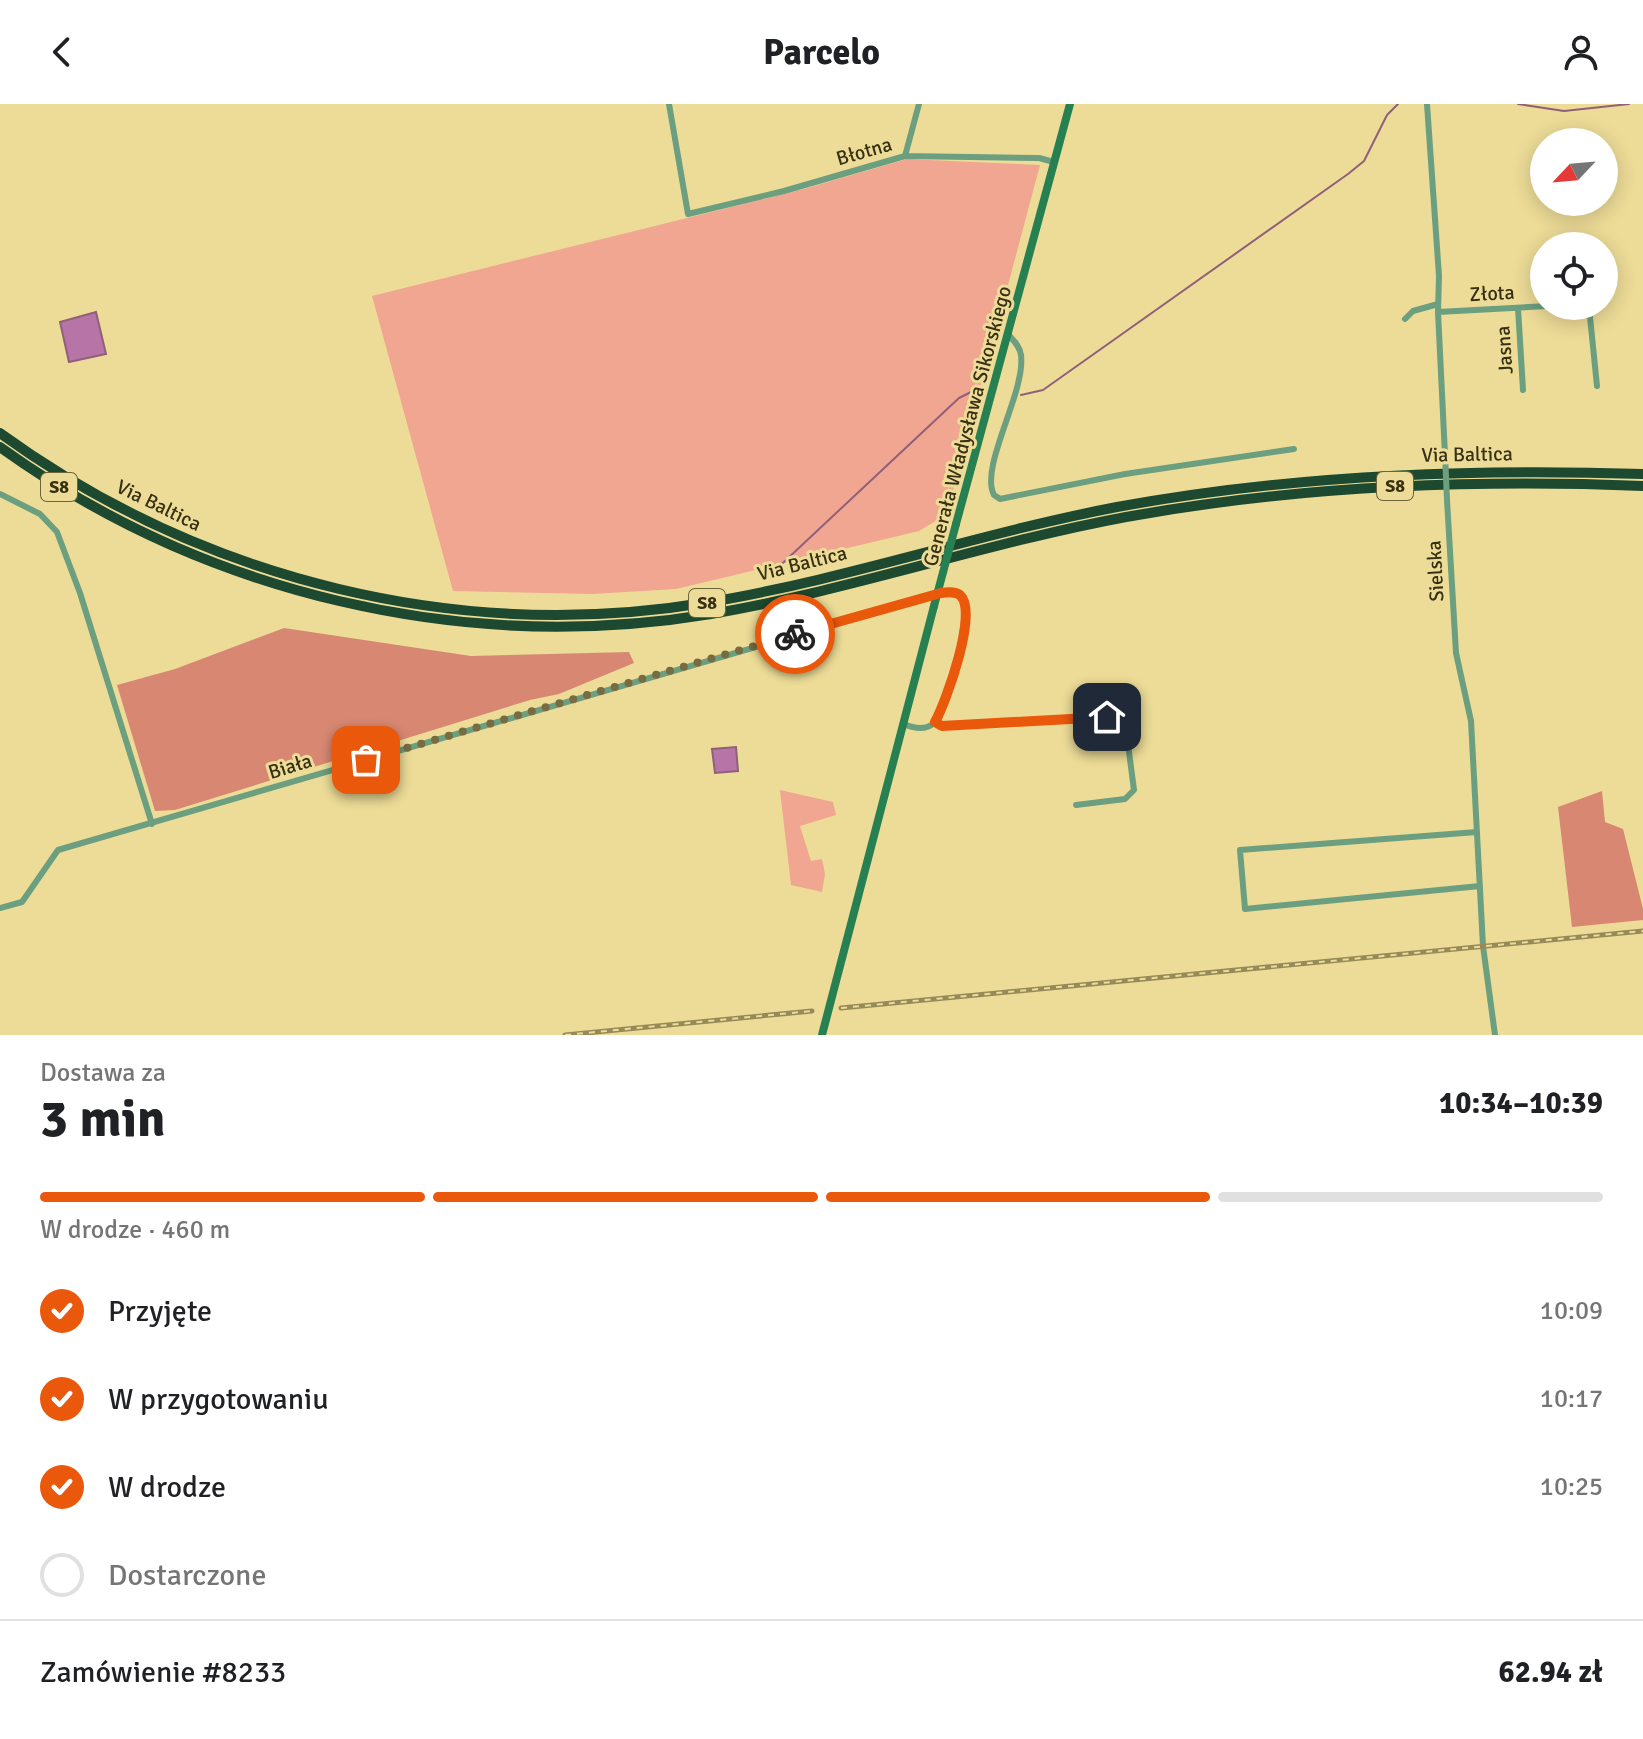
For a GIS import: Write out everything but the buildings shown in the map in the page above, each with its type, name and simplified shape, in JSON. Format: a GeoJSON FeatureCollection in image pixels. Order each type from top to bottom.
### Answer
{"type":"FeatureCollection","features":[{"type":"Feature","properties":{"kind":"highway","name":"Via Baltica"},"geometry":{"type":"LineString","coordinates":[[0,433],[60,474],[121,509],[185,539],[255,566],[322,586],[389,600],[456,610],[540,615],[625,612],[711,602],[773,590],[1028,526],[1213,491],[1411,473],[1516,471],[1643,474]]}},
{"type":"Feature","properties":{"kind":"highway","name":"Via Baltica"},"geometry":{"type":"LineString","coordinates":[[0,447],[59,487],[121,522],[246,575],[315,596],[385,611],[471,623],[537,627],[638,623],[713,614],[1086,525],[1248,499],[1334,490],[1468,483],[1643,486]]}},
{"type":"Feature","properties":{"kind":"street","name":"Błotna"},"geometry":{"type":"LineString","coordinates":[[669,104],[688,214],[784,191],[905,156],[1039,158],[1054,162]]}},
{"type":"Feature","properties":{"kind":"street"},"geometry":{"type":"LineString","coordinates":[[905,156],[919,104]]}},
{"type":"Feature","properties":{"kind":"street","name":"Generała Władysława Sikorskiego"},"geometry":{"type":"LineString","coordinates":[[822,1035],[1070,104]]}},
{"type":"Feature","properties":{"kind":"street","name":"Sielska"},"geometry":{"type":"LineString","coordinates":[[1427,104],[1439,276],[1438,308],[1456,653],[1471,721],[1483,946],[1495,1035]]}},
{"type":"Feature","properties":{"kind":"street","name":"Złota"},"geometry":{"type":"LineString","coordinates":[[1438,308],[1530,307]]}},
{"type":"Feature","properties":{"kind":"street"},"geometry":{"type":"LineString","coordinates":[[1405,319],[1413,311],[1438,308]]}},
{"type":"Feature","properties":{"kind":"street","name":"Jasna"},"geometry":{"type":"LineString","coordinates":[[1518,308],[1523,390]]}},
{"type":"Feature","properties":{"kind":"street"},"geometry":{"type":"LineString","coordinates":[[1591,320],[1597,386]]}},
{"type":"Feature","properties":{"kind":"street"},"geometry":{"type":"LineString","coordinates":[[1008,334],[1018,346],[1021,363],[989,481],[994,495],[1000,499],[1125,474],[1294,449]]}},
{"type":"Feature","properties":{"kind":"street"},"geometry":{"type":"LineString","coordinates":[[0,494],[40,514],[57,532],[80,593],[152,824]]}},
{"type":"Feature","properties":{"kind":"street","name":"Biała"},"geometry":{"type":"LineString","coordinates":[[0,908],[22,902],[58,850],[679,667],[952,592],[964,601],[967,619],[948,691],[935,722]]}},
{"type":"Feature","properties":{"kind":"street"},"geometry":{"type":"LineString","coordinates":[[904,724],[918,728],[935,722],[942,726],[1107,717],[1118,720],[1126,729],[1134,790],[1125,799],[1076,805]]}},
{"type":"Feature","properties":{"kind":"street"},"geometry":{"type":"LineString","coordinates":[[1477,832],[1240,850],[1245,909],[1480,886]]}},
{"type":"Feature","properties":{"kind":"shaded area"},"geometry":{"type":"Polygon","coordinates":[[[907,159],[1040,165],[947,514],[919,531],[676,589],[593,594],[453,591],[372,296],[804,189],[907,159]]]}},
{"type":"Feature","properties":{"kind":"shaded area"},"geometry":{"type":"Polygon","coordinates":[[[96,312],[106,354],[69,362],[60,322],[96,312]]]}},
{"type":"Feature","properties":{"kind":"shaded area"},"geometry":{"type":"Polygon","coordinates":[[[284,628],[471,656],[629,652],[634,663],[559,694],[530,700],[175,810],[155,811],[117,685],[175,669],[284,628]]]}},
{"type":"Feature","properties":{"kind":"shaded area"},"geometry":{"type":"Polygon","coordinates":[[[736,747],[738,771],[715,773],[712,749],[736,747]]]}},
{"type":"Feature","properties":{"kind":"shaded area"},"geometry":{"type":"Polygon","coordinates":[[[780,790],[833,802],[836,815],[800,826],[811,861],[822,859],[825,874],[822,892],[791,885],[780,790]]]}},
{"type":"Feature","properties":{"kind":"shaded area"},"geometry":{"type":"Polygon","coordinates":[[[1602,791],[1605,822],[1623,829],[1643,920],[1572,927],[1558,807],[1602,791]]]}},
{"type":"Feature","properties":{"kind":"waterway"},"geometry":{"type":"LineString","coordinates":[[1021,395],[1043,390],[1348,174],[1364,161],[1387,115],[1398,104]]}},
{"type":"Feature","properties":{"kind":"waterway"},"geometry":{"type":"LineString","coordinates":[[1518,104],[1564,111],[1629,104]]}},
{"type":"Feature","properties":{"kind":"waterway"},"geometry":{"type":"LineString","coordinates":[[770,575],[959,398],[973,391]]}},
{"type":"Feature","properties":{"kind":"railway"},"geometry":{"type":"LineString","coordinates":[[841,1008],[1643,931]]}},
{"type":"Feature","properties":{"kind":"railway"},"geometry":{"type":"LineString","coordinates":[[565,1035],[812,1011]]}},
{"type":"Feature","properties":{"kind":"way so far"},"geometry":{"type":"LineString","coordinates":[[366,760],[795,634]]}},
{"type":"Feature","properties":{"kind":"route"},"geometry":{"type":"LineString","coordinates":[[795,634],[952,592],[964,601],[967,619],[948,691],[935,722],[942,726],[1107,717]]}}]}
